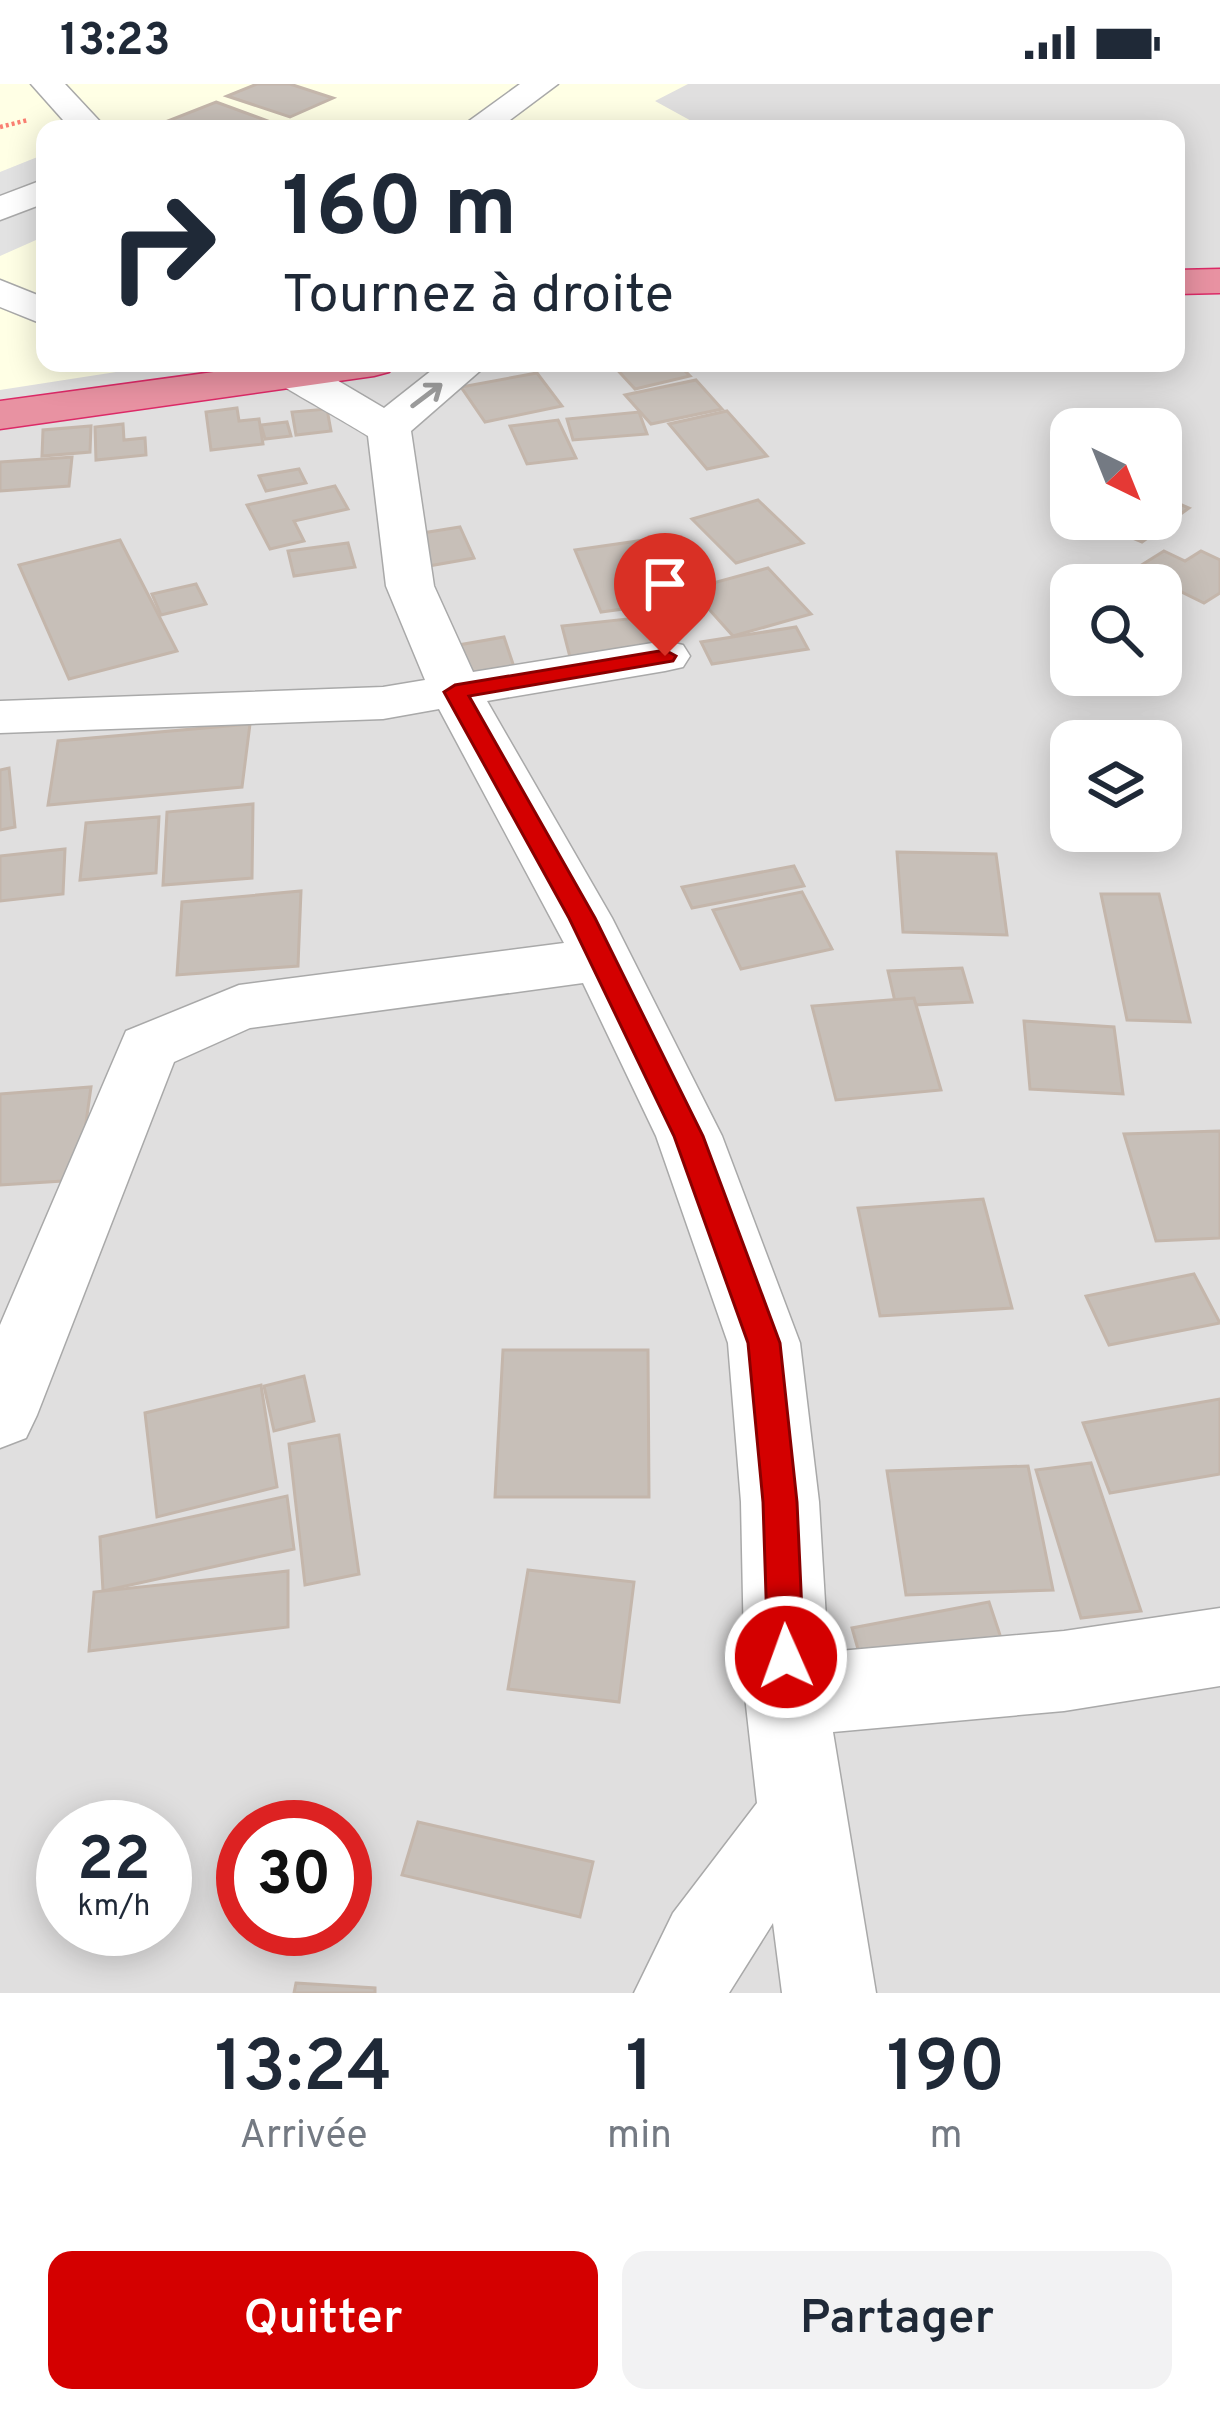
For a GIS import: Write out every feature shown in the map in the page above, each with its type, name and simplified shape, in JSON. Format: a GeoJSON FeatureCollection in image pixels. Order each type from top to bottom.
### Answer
{"type":"FeatureCollection","features":[{"type":"Feature","properties":{"kind":"highway"},"geometry":{"type":"LineString","coordinates":[[1185,282],[1220,281]]}},
{"type":"Feature","properties":{"kind":"highway"},"geometry":{"type":"LineString","coordinates":[[0,415],[265,372]]}},
{"type":"Feature","properties":{"kind":"street"},"geometry":{"type":"LineString","coordinates":[[47,84],[81,120]]}},
{"type":"Feature","properties":{"kind":"street"},"geometry":{"type":"LineString","coordinates":[[488,120],[542,84]]}},
{"type":"Feature","properties":{"kind":"street"},"geometry":{"type":"LineString","coordinates":[[0,209],[36,194]]}},
{"type":"Feature","properties":{"kind":"street"},"geometry":{"type":"LineString","coordinates":[[0,255],[36,270]]}},
{"type":"Feature","properties":{"kind":"street"},"geometry":{"type":"LineString","coordinates":[[0,292],[36,309]]}},
{"type":"Feature","properties":{"kind":"street"},"geometry":{"type":"LineString","coordinates":[[288,372],[389,430]]}},
{"type":"Feature","properties":{"kind":"street"},"geometry":{"type":"LineString","coordinates":[[456,372],[389,430],[410,586],[455,692],[582,918],[689,1136],[764,1343],[780,1502],[787,1696],[829,1993]]}},
{"type":"Feature","properties":{"kind":"street"},"geometry":{"type":"LineString","coordinates":[[0,717],[383,703],[665,656]]}},
{"type":"Feature","properties":{"kind":"street"},"geometry":{"type":"LineString","coordinates":[[9,1377],[148,1046],[239,1006],[601,959]]}},
{"type":"Feature","properties":{"kind":"street"},"geometry":{"type":"LineString","coordinates":[[787,1696],[1064,1671],[1220,1647]]}},
{"type":"Feature","properties":{"kind":"street"},"geometry":{"type":"LineString","coordinates":[[681,1993],[695,1959],[736,1894],[802,1817]]}},
{"type":"Feature","properties":{"kind":"shaded area"},"geometry":{"type":"Polygon","coordinates":[[[0,84],[1220,84],[1220,1993],[0,1993],[0,84]]]}},
{"type":"Feature","properties":{"kind":"shaded area"},"geometry":{"type":"Polygon","coordinates":[[[0,84],[688,84],[655,101],[690,120],[36,120],[36,372],[116,372],[0,390],[0,84]]]}},
{"type":"Feature","properties":{"kind":"shaded area"},"geometry":{"type":"Polygon","coordinates":[[[36,158],[36,240],[0,256],[0,172],[36,158]]]}},
{"type":"Feature","properties":{"kind":"building"},"geometry":{"type":"Polygon","coordinates":[[[257,84],[290,84],[333,98],[290,117],[227,96],[257,84]]]}},
{"type":"Feature","properties":{"kind":"building"},"geometry":{"type":"Polygon","coordinates":[[[216,102],[265,120],[170,120],[216,102]]]}},
{"type":"Feature","properties":{"kind":"building"},"geometry":{"type":"Polygon","coordinates":[[[619,372],[686,372],[690,376],[635,389],[619,372]]]}},
{"type":"Feature","properties":{"kind":"building"},"geometry":{"type":"Polygon","coordinates":[[[537,373],[562,406],[485,422],[461,387],[537,373]]]}},
{"type":"Feature","properties":{"kind":"building"},"geometry":{"type":"Polygon","coordinates":[[[696,380],[722,409],[651,424],[625,395],[696,380]]]}},
{"type":"Feature","properties":{"kind":"building"},"geometry":{"type":"Polygon","coordinates":[[[237,408],[239,421],[259,419],[263,444],[211,450],[206,412],[237,408]]]}},
{"type":"Feature","properties":{"kind":"building"},"geometry":{"type":"Polygon","coordinates":[[[327,409],[331,431],[296,435],[292,412],[327,409]]]}},
{"type":"Feature","properties":{"kind":"building"},"geometry":{"type":"Polygon","coordinates":[[[727,411],[767,456],[707,469],[669,424],[727,411]]]}},
{"type":"Feature","properties":{"kind":"building"},"geometry":{"type":"Polygon","coordinates":[[[639,412],[647,434],[573,440],[567,419],[639,412]]]}},
{"type":"Feature","properties":{"kind":"building"},"geometry":{"type":"Polygon","coordinates":[[[558,420],[576,458],[527,464],[510,426],[558,420]]]}},
{"type":"Feature","properties":{"kind":"building"},"geometry":{"type":"Polygon","coordinates":[[[287,422],[291,436],[265,439],[261,425],[287,422]]]}},
{"type":"Feature","properties":{"kind":"building"},"geometry":{"type":"Polygon","coordinates":[[[123,424],[124,440],[145,438],[146,455],[96,460],[95,427],[123,424]]]}},
{"type":"Feature","properties":{"kind":"building"},"geometry":{"type":"Polygon","coordinates":[[[91,426],[90,452],[42,456],[43,430],[91,426]]]}},
{"type":"Feature","properties":{"kind":"building"},"geometry":{"type":"Polygon","coordinates":[[[72,457],[69,486],[0,491],[0,462],[72,457]]]}},
{"type":"Feature","properties":{"kind":"building"},"geometry":{"type":"Polygon","coordinates":[[[299,469],[306,483],[266,491],[259,476],[299,469]]]}},
{"type":"Feature","properties":{"kind":"building"},"geometry":{"type":"Polygon","coordinates":[[[335,486],[348,509],[294,521],[304,541],[270,549],[247,505],[335,486]]]}},
{"type":"Feature","properties":{"kind":"building"},"geometry":{"type":"Polygon","coordinates":[[[758,500],[803,543],[736,563],[692,519],[758,500]]]}},
{"type":"Feature","properties":{"kind":"building"},"geometry":{"type":"Polygon","coordinates":[[[460,527],[474,558],[423,567],[410,535],[460,527]]]}},
{"type":"Feature","properties":{"kind":"building"},"geometry":{"type":"Polygon","coordinates":[[[652,539],[681,601],[601,612],[575,550],[652,539]]]}},
{"type":"Feature","properties":{"kind":"building"},"geometry":{"type":"Polygon","coordinates":[[[120,540],[177,651],[69,679],[19,565],[120,540]]]}},
{"type":"Feature","properties":{"kind":"building"},"geometry":{"type":"Polygon","coordinates":[[[348,543],[355,567],[294,576],[288,551],[348,543]]]}},
{"type":"Feature","properties":{"kind":"building"},"geometry":{"type":"Polygon","coordinates":[[[1164,551],[1185,561],[1201,551],[1220,560],[1220,593],[1204,603],[1182,592],[1182,564],[1143,564],[1164,551]]]}},
{"type":"Feature","properties":{"kind":"building"},"geometry":{"type":"Polygon","coordinates":[[[768,568],[811,614],[733,636],[691,589],[768,568]]]}},
{"type":"Feature","properties":{"kind":"building"},"geometry":{"type":"Polygon","coordinates":[[[196,584],[206,604],[161,615],[152,594],[196,584]]]}},
{"type":"Feature","properties":{"kind":"building"},"geometry":{"type":"Polygon","coordinates":[[[655,616],[665,647],[570,657],[562,626],[655,616]]]}},
{"type":"Feature","properties":{"kind":"building"},"geometry":{"type":"Polygon","coordinates":[[[796,627],[808,649],[712,664],[701,642],[796,627]]]}},
{"type":"Feature","properties":{"kind":"building"},"geometry":{"type":"Polygon","coordinates":[[[504,637],[515,670],[468,676],[453,646],[504,637]]]}},
{"type":"Feature","properties":{"kind":"building"},"geometry":{"type":"Polygon","coordinates":[[[250,724],[242,787],[48,805],[58,741],[250,724]]]}},
{"type":"Feature","properties":{"kind":"building"},"geometry":{"type":"Polygon","coordinates":[[[9,768],[15,827],[0,830],[0,770],[9,768]]]}},
{"type":"Feature","properties":{"kind":"building"},"geometry":{"type":"Polygon","coordinates":[[[253,804],[252,878],[163,885],[167,812],[253,804]]]}},
{"type":"Feature","properties":{"kind":"building"},"geometry":{"type":"Polygon","coordinates":[[[159,817],[156,873],[80,880],[86,823],[159,817]]]}},
{"type":"Feature","properties":{"kind":"building"},"geometry":{"type":"Polygon","coordinates":[[[65,849],[63,894],[0,901],[0,856],[65,849]]]}},
{"type":"Feature","properties":{"kind":"building"},"geometry":{"type":"Polygon","coordinates":[[[897,852],[996,854],[1007,935],[903,932],[897,852]]]}},
{"type":"Feature","properties":{"kind":"building"},"geometry":{"type":"Polygon","coordinates":[[[794,866],[804,886],[692,908],[682,887],[794,866]]]}},
{"type":"Feature","properties":{"kind":"building"},"geometry":{"type":"Polygon","coordinates":[[[301,891],[298,966],[177,975],[182,902],[301,891]]]}},
{"type":"Feature","properties":{"kind":"building"},"geometry":{"type":"Polygon","coordinates":[[[802,892],[832,949],[741,969],[713,910],[802,892]]]}},
{"type":"Feature","properties":{"kind":"building"},"geometry":{"type":"Polygon","coordinates":[[[1101,894],[1159,894],[1190,1022],[1127,1020],[1101,894]]]}},
{"type":"Feature","properties":{"kind":"building"},"geometry":{"type":"Polygon","coordinates":[[[962,968],[972,1002],[896,1006],[888,971],[962,968]]]}},
{"type":"Feature","properties":{"kind":"building"},"geometry":{"type":"Polygon","coordinates":[[[914,998],[941,1090],[836,1100],[812,1006],[914,998]]]}},
{"type":"Feature","properties":{"kind":"building"},"geometry":{"type":"Polygon","coordinates":[[[1024,1021],[1114,1027],[1123,1094],[1030,1089],[1024,1021]]]}},
{"type":"Feature","properties":{"kind":"building"},"geometry":{"type":"Polygon","coordinates":[[[91,1087],[78,1180],[0,1185],[0,1094],[91,1087]]]}},
{"type":"Feature","properties":{"kind":"building"},"geometry":{"type":"Polygon","coordinates":[[[1220,1131],[1220,1238],[1156,1241],[1124,1134],[1220,1131]]]}},
{"type":"Feature","properties":{"kind":"building"},"geometry":{"type":"Polygon","coordinates":[[[983,1199],[1012,1308],[880,1316],[858,1208],[983,1199]]]}},
{"type":"Feature","properties":{"kind":"building"},"geometry":{"type":"Polygon","coordinates":[[[1194,1274],[1220,1323],[1109,1345],[1086,1296],[1194,1274]]]}},
{"type":"Feature","properties":{"kind":"building"},"geometry":{"type":"Polygon","coordinates":[[[503,1350],[648,1350],[649,1497],[495,1497],[503,1350]]]}},
{"type":"Feature","properties":{"kind":"building"},"geometry":{"type":"Polygon","coordinates":[[[304,1376],[314,1421],[274,1431],[264,1386],[304,1376]]]}},
{"type":"Feature","properties":{"kind":"building"},"geometry":{"type":"Polygon","coordinates":[[[261,1385],[277,1487],[157,1517],[145,1413],[261,1385]]]}},
{"type":"Feature","properties":{"kind":"building"},"geometry":{"type":"Polygon","coordinates":[[[1220,1399],[1220,1474],[1110,1493],[1083,1423],[1220,1399]]]}},
{"type":"Feature","properties":{"kind":"building"},"geometry":{"type":"Polygon","coordinates":[[[339,1435],[359,1574],[305,1585],[289,1444],[339,1435]]]}},
{"type":"Feature","properties":{"kind":"building"},"geometry":{"type":"Polygon","coordinates":[[[1091,1463],[1141,1611],[1081,1618],[1036,1470],[1091,1463]]]}},
{"type":"Feature","properties":{"kind":"building"},"geometry":{"type":"Polygon","coordinates":[[[1028,1466],[1053,1590],[906,1595],[887,1471],[1028,1466]]]}},
{"type":"Feature","properties":{"kind":"building"},"geometry":{"type":"Polygon","coordinates":[[[287,1496],[294,1549],[103,1591],[100,1537],[287,1496]]]}},
{"type":"Feature","properties":{"kind":"building"},"geometry":{"type":"Polygon","coordinates":[[[528,1570],[634,1582],[619,1702],[508,1689],[528,1570]]]}},
{"type":"Feature","properties":{"kind":"building"},"geometry":{"type":"Polygon","coordinates":[[[288,1571],[288,1627],[89,1651],[94,1592],[288,1571]]]}},
{"type":"Feature","properties":{"kind":"building"},"geometry":{"type":"Polygon","coordinates":[[[989,1602],[1004,1647],[865,1674],[852,1628],[989,1602]]]}},
{"type":"Feature","properties":{"kind":"building"},"geometry":{"type":"Polygon","coordinates":[[[418,1822],[593,1862],[580,1917],[402,1875],[418,1822]]]}},
{"type":"Feature","properties":{"kind":"building"},"geometry":{"type":"Polygon","coordinates":[[[296,1983],[375,1988],[375,1993],[294,1993],[296,1983]]]}},
{"type":"Feature","properties":{"kind":"route"},"geometry":{"type":"LineString","coordinates":[[665,656],[455,692],[582,918],[689,1136],[764,1343],[780,1502],[786,1657]]}}]}
